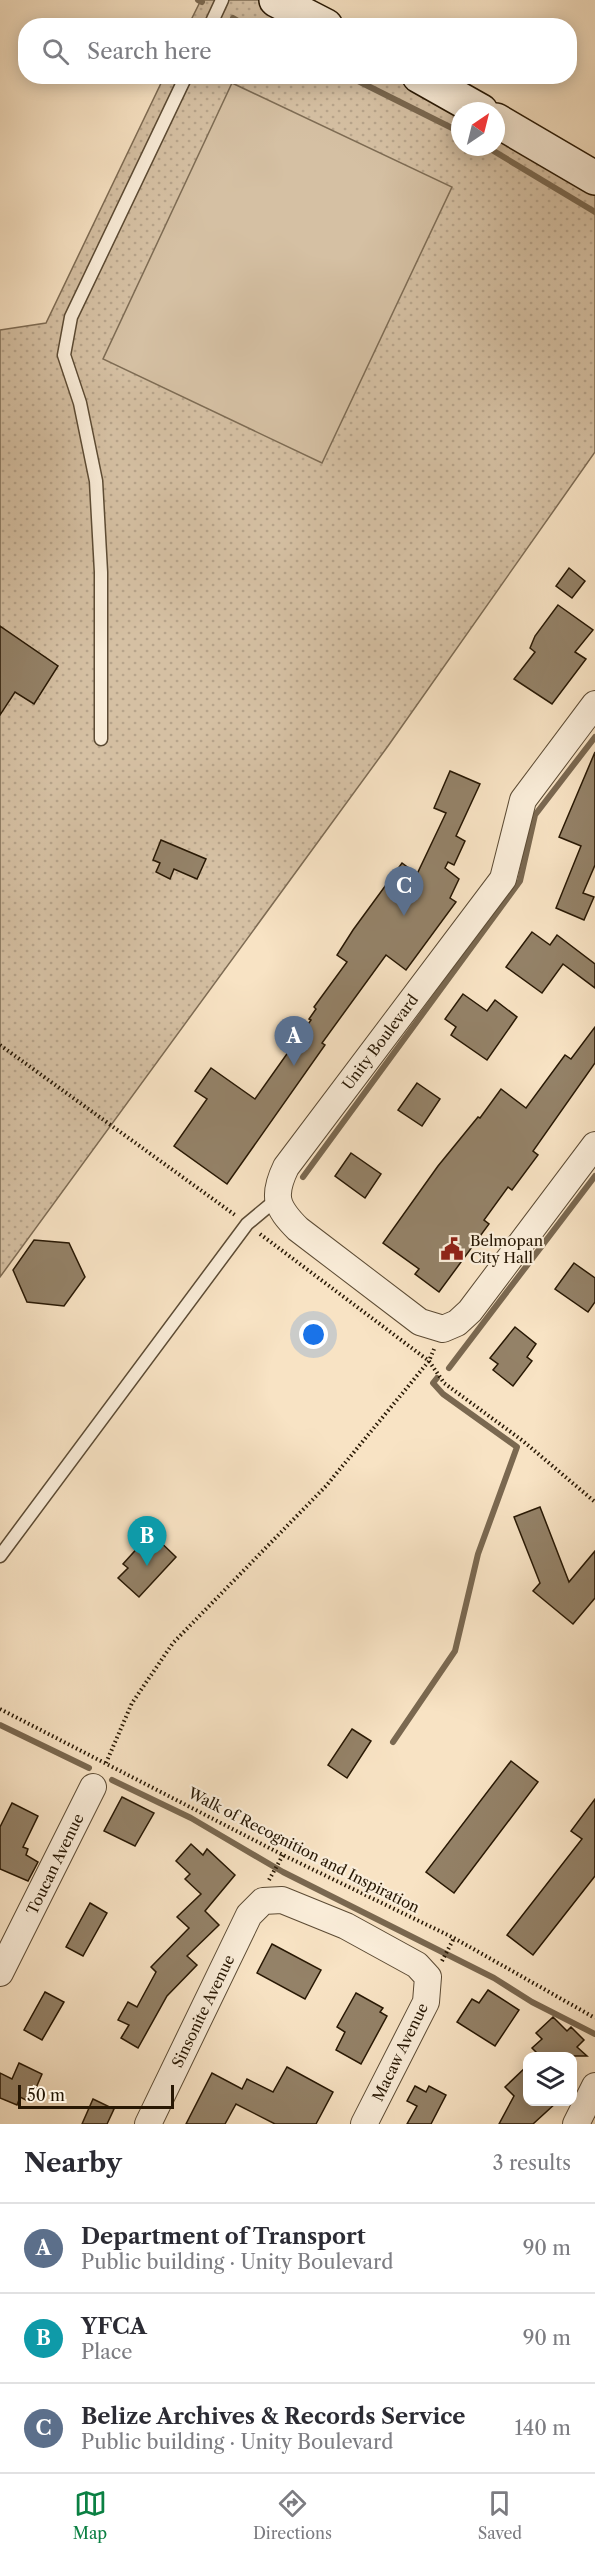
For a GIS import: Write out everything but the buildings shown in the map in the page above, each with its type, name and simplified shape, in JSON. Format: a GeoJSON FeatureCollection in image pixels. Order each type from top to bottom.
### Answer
{"type":"FeatureCollection","features":[{"type":"Feature","properties":{"kind":"main road"},"geometry":{"type":"LineString","coordinates":[[276,0],[311,18]]}},
{"type":"Feature","properties":{"kind":"main road"},"geometry":{"type":"LineString","coordinates":[[433,84],[466,102]]}},
{"type":"Feature","properties":{"kind":"main road"},"geometry":{"type":"LineString","coordinates":[[505,125],[595,178]]}},
{"type":"Feature","properties":{"kind":"street","name":"Unity Boulevard"},"geometry":{"type":"LineString","coordinates":[[277,1199],[279,1181],[286,1167],[503,879],[524,800],[595,704]]}},
{"type":"Feature","properties":{"kind":"street"},"geometry":{"type":"LineString","coordinates":[[277,1199],[283,1214],[298,1229],[420,1322],[443,1329],[457,1323],[470,1311],[595,1145]]}},
{"type":"Feature","properties":{"kind":"street","name":"Toucan Avenue"},"geometry":{"type":"LineString","coordinates":[[0,1973],[93,1786]]}},
{"type":"Feature","properties":{"kind":"street","name":"Sinsonite Avenue"},"geometry":{"type":"LineString","coordinates":[[148,2124],[249,1915],[263,1901],[282,1900],[346,1926],[417,1965],[435,1969]]}},
{"type":"Feature","properties":{"kind":"street","name":"Macaw Avenue"},"geometry":{"type":"LineString","coordinates":[[364,2124],[426,2001],[435,1969]]}},
{"type":"Feature","properties":{"kind":"street"},"geometry":{"type":"LineString","coordinates":[[576,2124],[595,2086]]}},
{"type":"Feature","properties":{"kind":"lane"},"geometry":{"type":"LineString","coordinates":[[214,18],[222,0]]}},
{"type":"Feature","properties":{"kind":"lane"},"geometry":{"type":"LineString","coordinates":[[101,739],[101,572],[96,481],[80,403],[64,355],[71,317],[182,84]]}},
{"type":"Feature","properties":{"kind":"lane"},"geometry":{"type":"LineString","coordinates":[[0,1556],[247,1224],[277,1199]]}},
{"type":"Feature","properties":{"kind":"path"},"geometry":{"type":"LineString","coordinates":[[0,1044],[247,1224],[429,1361],[444,1383],[523,1441],[595,1502]]}},
{"type":"Feature","properties":{"kind":"path"},"geometry":{"type":"LineString","coordinates":[[106,1763],[132,1703],[173,1643],[326,1486],[429,1361],[443,1329]]}},
{"type":"Feature","properties":{"kind":"path","name":"Walk of Recognition and Inspiration"},"geometry":{"type":"LineString","coordinates":[[0,1709],[283,1855],[454,1938],[595,2018]]}},
{"type":"Feature","properties":{"kind":"path"},"geometry":{"type":"LineString","coordinates":[[270,1877],[283,1855]]}},
{"type":"Feature","properties":{"kind":"path"},"geometry":{"type":"LineString","coordinates":[[435,1969],[454,1938]]}},
{"type":"Feature","properties":{"kind":"shaded area"},"geometry":{"type":"Polygon","coordinates":[[[201,0],[276,0],[311,18],[192,18],[201,0]]]}},
{"type":"Feature","properties":{"kind":"shaded area"},"geometry":{"type":"Polygon","coordinates":[[[161,84],[427,84],[451,104],[451,156],[505,156],[505,125],[595,178],[595,452],[388,746],[0,1277],[0,330],[46,323],[161,84]]]}},
{"type":"Feature","properties":{"kind":"shaded area"},"geometry":{"type":"Polygon","coordinates":[[[232,84],[452,187],[322,463],[103,359],[232,84]]]}},
{"type":"Feature","properties":{"kind":"waterway"},"geometry":{"type":"LineString","coordinates":[[198,0],[202,2]]}},
{"type":"Feature","properties":{"kind":"waterway"},"geometry":{"type":"LineString","coordinates":[[364,84],[451,128]]}},
{"type":"Feature","properties":{"kind":"waterway"},"geometry":{"type":"LineString","coordinates":[[502,156],[595,212]]}},
{"type":"Feature","properties":{"kind":"waterway"},"geometry":{"type":"LineString","coordinates":[[303,1177],[520,881],[535,815],[595,737]]}},
{"type":"Feature","properties":{"kind":"waterway"},"geometry":{"type":"LineString","coordinates":[[449,1368],[595,1176]]}},
{"type":"Feature","properties":{"kind":"waterway"},"geometry":{"type":"LineString","coordinates":[[393,1742],[455,1651],[478,1554],[517,1447],[443,1394],[433,1383],[437,1378]]}},
{"type":"Feature","properties":{"kind":"waterway"},"geometry":{"type":"LineString","coordinates":[[0,1725],[89,1768]]}},
{"type":"Feature","properties":{"kind":"waterway"},"geometry":{"type":"LineString","coordinates":[[112,1780],[191,1818],[283,1872],[494,1978],[532,2002],[595,2034]]}},
{"type":"Feature","properties":{"kind":"place","name":"Belize Archives & Records Service"},"geometry":{"type":"Point","coordinates":[404,916]}},
{"type":"Feature","properties":{"kind":"place","name":"Department of Transport"},"geometry":{"type":"Point","coordinates":[294,1066]}},
{"type":"Feature","properties":{"kind":"place","name":"Belmopan City Hall"},"geometry":{"type":"Point","coordinates":[452,1249]}},
{"type":"Feature","properties":{"kind":"place","name":"YFCA"},"geometry":{"type":"Point","coordinates":[147,1566]}}]}
